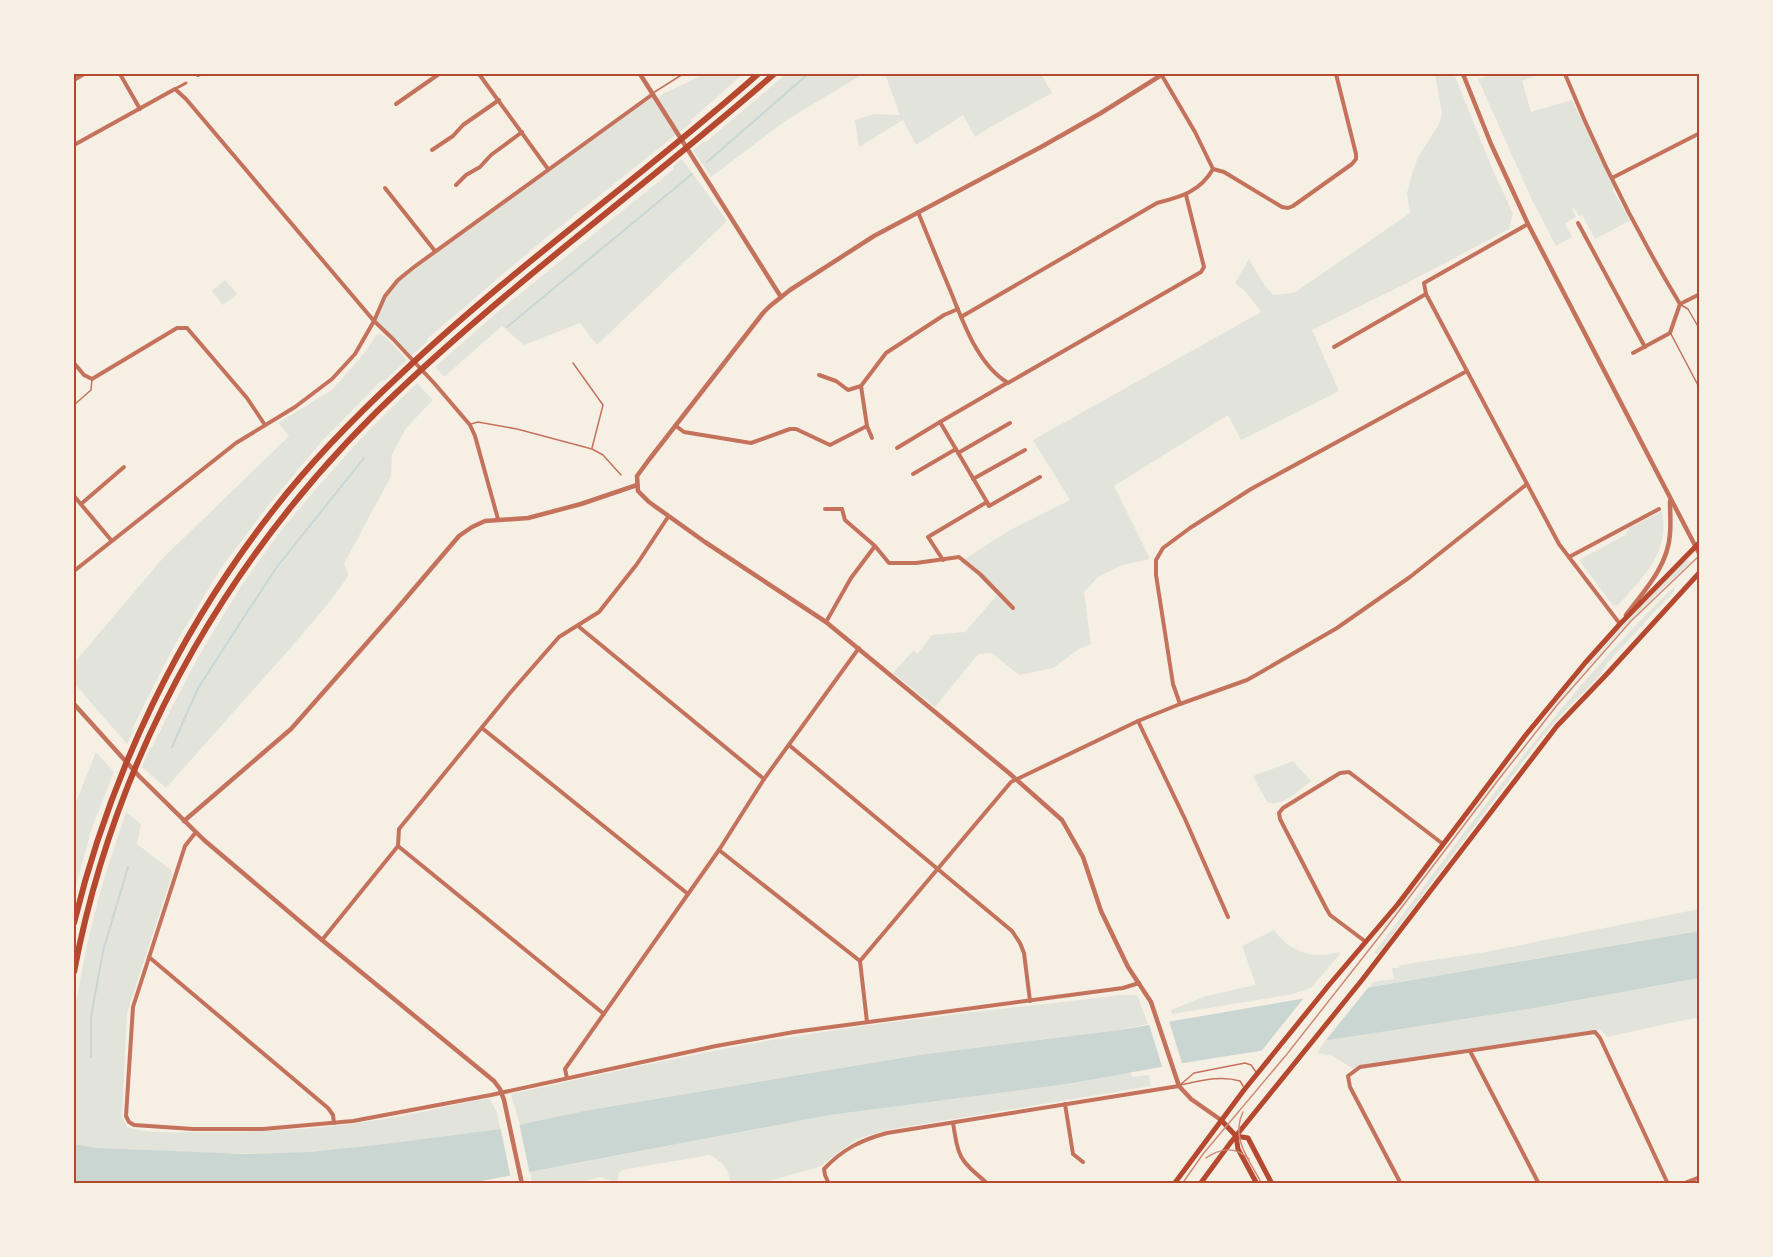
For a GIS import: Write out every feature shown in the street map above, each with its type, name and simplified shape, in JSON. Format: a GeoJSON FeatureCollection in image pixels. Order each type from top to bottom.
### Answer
{"type":"FeatureCollection","features":[{"type":"Feature","properties":{"kind":"highway"},"geometry":{"type":"LineString","coordinates":[[74,923],[97,839],[113,793],[156,697],[181,649],[228,573],[275,508],[328,447],[424,352],[758,74]]}},
{"type":"Feature","properties":{"kind":"highway"},"geometry":{"type":"LineString","coordinates":[[74,972],[94,883],[123,798],[144,747],[190,655],[250,561],[282,518],[372,417],[431,361],[490,309],[774,74]]}},
{"type":"Feature","properties":{"kind":"main road"},"geometry":{"type":"LineString","coordinates":[[1174,1184],[1244,1090],[1398,904],[1525,736],[1584,664],[1697,544]]}},
{"type":"Feature","properties":{"kind":"main road"},"geometry":{"type":"LineString","coordinates":[[1200,1184],[1362,980],[1557,726],[1700,572]]}},
{"type":"Feature","properties":{"kind":"main road"},"geometry":{"type":"LineString","coordinates":[[1221,1120],[1236,1136],[1238,1149],[1257,1184]]}},
{"type":"Feature","properties":{"kind":"main road"},"geometry":{"type":"LineString","coordinates":[[1236,1136],[1248,1138],[1272,1184]]}},
{"type":"Feature","properties":{"kind":"street"},"geometry":{"type":"LineString","coordinates":[[76,77],[84,74]]}},
{"type":"Feature","properties":{"kind":"street"},"geometry":{"type":"LineString","coordinates":[[120,74],[140,109]]}},
{"type":"Feature","properties":{"kind":"street"},"geometry":{"type":"LineString","coordinates":[[396,104],[439,74]]}},
{"type":"Feature","properties":{"kind":"street"},"geometry":{"type":"LineString","coordinates":[[479,74],[548,169]]}},
{"type":"Feature","properties":{"kind":"street"},"geometry":{"type":"LineString","coordinates":[[640,74],[781,297]]}},
{"type":"Feature","properties":{"kind":"street"},"geometry":{"type":"LineString","coordinates":[[1221,1120],[1191,1099],[1179,1086],[1151,1002],[1128,967],[1101,911],[1083,857],[1062,820],[826,622],[668,517],[642,497],[638,491],[637,476],[763,313],[781,297],[844,254],[1101,113],[1161,74],[1195,132],[1213,169],[1224,172],[1282,207],[1293,206],[1356,159],[1336,74]]}},
{"type":"Feature","properties":{"kind":"street"},"geometry":{"type":"LineString","coordinates":[[1463,74],[1491,144],[1528,224],[1670,499],[1697,544],[1700,555]]}},
{"type":"Feature","properties":{"kind":"street"},"geometry":{"type":"LineString","coordinates":[[1565,74],[1612,178],[1680,304]]}},
{"type":"Feature","properties":{"kind":"street"},"geometry":{"type":"LineString","coordinates":[[74,145],[186,83]]}},
{"type":"Feature","properties":{"kind":"street"},"geometry":{"type":"LineString","coordinates":[[175,90],[186,99],[374,321],[462,414],[475,436],[498,519]]}},
{"type":"Feature","properties":{"kind":"street"},"geometry":{"type":"LineString","coordinates":[[74,571],[236,443],[295,407],[332,379],[355,354],[385,296],[398,280],[652,94]]}},
{"type":"Feature","properties":{"kind":"street"},"geometry":{"type":"LineString","coordinates":[[432,150],[499,100]]}},
{"type":"Feature","properties":{"kind":"street"},"geometry":{"type":"LineString","coordinates":[[456,185],[522,132]]}},
{"type":"Feature","properties":{"kind":"street"},"geometry":{"type":"LineString","coordinates":[[1612,178],[1700,132]]}},
{"type":"Feature","properties":{"kind":"street"},"geometry":{"type":"LineString","coordinates":[[961,317],[1157,203],[1186,195],[1213,169]]}},
{"type":"Feature","properties":{"kind":"street"},"geometry":{"type":"LineString","coordinates":[[385,188],[435,251]]}},
{"type":"Feature","properties":{"kind":"street"},"geometry":{"type":"LineString","coordinates":[[897,448],[1201,272],[1204,267],[1186,195]]}},
{"type":"Feature","properties":{"kind":"street"},"geometry":{"type":"LineString","coordinates":[[918,213],[977,351],[1001,379],[1008,383]]}},
{"type":"Feature","properties":{"kind":"street"},"geometry":{"type":"LineString","coordinates":[[1578,223],[1645,346]]}},
{"type":"Feature","properties":{"kind":"street"},"geometry":{"type":"LineString","coordinates":[[1528,224],[1424,283],[1426,294],[1559,544],[1620,624],[1657,573],[1663,561],[1670,536],[1670,499]]}},
{"type":"Feature","properties":{"kind":"street"},"geometry":{"type":"LineString","coordinates":[[1334,347],[1426,294]]}},
{"type":"Feature","properties":{"kind":"street"},"geometry":{"type":"LineString","coordinates":[[1633,353],[1670,333],[1680,304],[1700,294]]}},
{"type":"Feature","properties":{"kind":"street"},"geometry":{"type":"LineString","coordinates":[[819,375],[836,381],[848,390],[861,386],[886,353],[944,315],[958,309]]}},
{"type":"Feature","properties":{"kind":"street"},"geometry":{"type":"LineString","coordinates":[[74,363],[84,375],[92,379],[177,328],[187,327],[247,398],[264,425]]}},
{"type":"Feature","properties":{"kind":"street"},"geometry":{"type":"LineString","coordinates":[[1180,704],[1173,684],[1156,575],[1156,560],[1163,548],[1251,489],[1467,371]]}},
{"type":"Feature","properties":{"kind":"street"},"geometry":{"type":"LineString","coordinates":[[861,386],[867,426],[872,438]]}},
{"type":"Feature","properties":{"kind":"street"},"geometry":{"type":"LineString","coordinates":[[940,422],[989,506],[1040,477]]}},
{"type":"Feature","properties":{"kind":"street"},"geometry":{"type":"LineString","coordinates":[[913,474],[1010,423]]}},
{"type":"Feature","properties":{"kind":"street"},"geometry":{"type":"LineString","coordinates":[[676,426],[684,432],[751,443],[796,429],[830,445],[867,426]]}},
{"type":"Feature","properties":{"kind":"street"},"geometry":{"type":"LineString","coordinates":[[974,479],[1025,450]]}},
{"type":"Feature","properties":{"kind":"street"},"geometry":{"type":"LineString","coordinates":[[81,504],[124,467]]}},
{"type":"Feature","properties":{"kind":"street"},"geometry":{"type":"LineString","coordinates":[[860,962],[1011,782],[1138,721],[1247,680],[1336,628],[1410,577],[1527,484]]}},
{"type":"Feature","properties":{"kind":"street"},"geometry":{"type":"LineString","coordinates":[[184,821],[291,729],[459,536],[485,521],[528,518],[581,504],[637,485]]}},
{"type":"Feature","properties":{"kind":"street"},"geometry":{"type":"LineString","coordinates":[[74,496],[111,540]]}},
{"type":"Feature","properties":{"kind":"street"},"geometry":{"type":"LineString","coordinates":[[943,560],[928,537],[987,502]]}},
{"type":"Feature","properties":{"kind":"street"},"geometry":{"type":"LineString","coordinates":[[825,509],[842,509],[845,520],[875,546],[889,563],[916,563],[959,557],[980,574],[1013,608]]}},
{"type":"Feature","properties":{"kind":"street"},"geometry":{"type":"LineString","coordinates":[[1569,557],[1659,509]]}},
{"type":"Feature","properties":{"kind":"street"},"geometry":{"type":"LineString","coordinates":[[322,940],[398,846],[399,829],[510,693],[559,636],[598,612],[637,564],[668,517]]}},
{"type":"Feature","properties":{"kind":"street"},"geometry":{"type":"LineString","coordinates":[[826,622],[851,578],[875,546]]}},
{"type":"Feature","properties":{"kind":"street"},"geometry":{"type":"LineString","coordinates":[[578,626],[764,778]]}},
{"type":"Feature","properties":{"kind":"street"},"geometry":{"type":"LineString","coordinates":[[567,1078],[565,1069],[719,850],[764,778],[859,648]]}},
{"type":"Feature","properties":{"kind":"street"},"geometry":{"type":"LineString","coordinates":[[74,704],[108,743],[184,821],[231,864],[494,1081],[501,1092],[522,1184]]}},
{"type":"Feature","properties":{"kind":"street"},"geometry":{"type":"LineString","coordinates":[[1138,721],[1185,819],[1228,917]]}},
{"type":"Feature","properties":{"kind":"street"},"geometry":{"type":"LineString","coordinates":[[483,728],[688,894]]}},
{"type":"Feature","properties":{"kind":"street"},"geometry":{"type":"LineString","coordinates":[[789,745],[1012,931],[1024,953],[1030,1000]]}},
{"type":"Feature","properties":{"kind":"street"},"geometry":{"type":"LineString","coordinates":[[1366,942],[1330,915],[1279,813],[1283,808],[1345,771],[1443,844]]}},
{"type":"Feature","properties":{"kind":"street"},"geometry":{"type":"LineString","coordinates":[[196,832],[185,846],[133,1007],[126,1116],[134,1125],[263,1129],[334,1123],[501,1092],[716,1046],[867,1022],[1122,988],[1139,983]]}},
{"type":"Feature","properties":{"kind":"street"},"geometry":{"type":"LineString","coordinates":[[398,846],[604,1014]]}},
{"type":"Feature","properties":{"kind":"street"},"geometry":{"type":"LineString","coordinates":[[719,850],[860,962],[867,1022]]}},
{"type":"Feature","properties":{"kind":"street"},"geometry":{"type":"LineString","coordinates":[[149,957],[328,1108],[333,1115],[334,1123]]}},
{"type":"Feature","properties":{"kind":"street"},"geometry":{"type":"LineString","coordinates":[[1401,1184],[1350,1087],[1348,1076],[1360,1067],[1595,1032],[1600,1038],[1668,1184]]}},
{"type":"Feature","properties":{"kind":"street"},"geometry":{"type":"LineString","coordinates":[[1470,1051],[1539,1184]]}},
{"type":"Feature","properties":{"kind":"street"},"geometry":{"type":"LineString","coordinates":[[829,1184],[824,1169],[835,1157],[859,1142],[887,1133],[1179,1086]]}},
{"type":"Feature","properties":{"kind":"street"},"geometry":{"type":"LineString","coordinates":[[1065,1104],[1073,1154],[1083,1162]]}},
{"type":"Feature","properties":{"kind":"street"},"geometry":{"type":"LineString","coordinates":[[953,1123],[960,1158],[988,1184]]}},
{"type":"Feature","properties":{"kind":"street"},"geometry":{"type":"LineString","coordinates":[[1682,1184],[1700,1177]]}},
{"type":"Feature","properties":{"kind":"lane"},"geometry":{"type":"LineString","coordinates":[[652,94],[682,74]]}},
{"type":"Feature","properties":{"kind":"lane"},"geometry":{"type":"LineString","coordinates":[[1680,304],[1688,309],[1700,330]]}},
{"type":"Feature","properties":{"kind":"lane"},"geometry":{"type":"LineString","coordinates":[[1670,333],[1700,389]]}},
{"type":"Feature","properties":{"kind":"lane"},"geometry":{"type":"LineString","coordinates":[[573,363],[603,405],[592,449]]}},
{"type":"Feature","properties":{"kind":"lane"},"geometry":{"type":"LineString","coordinates":[[74,405],[91,390],[92,379]]}},
{"type":"Feature","properties":{"kind":"lane"},"geometry":{"type":"LineString","coordinates":[[470,425],[478,422],[518,429],[592,449],[603,455],[621,475]]}},
{"type":"Feature","properties":{"kind":"lane"},"geometry":{"type":"LineString","coordinates":[[1179,1086],[1194,1073],[1245,1063],[1251,1065],[1257,1075]]}},
{"type":"Feature","properties":{"kind":"lane"},"geometry":{"type":"LineString","coordinates":[[1179,1086],[1203,1080],[1230,1078],[1243,1083],[1244,1090]]}},
{"type":"Feature","properties":{"kind":"shaded area"},"geometry":{"type":"Polygon","coordinates":[[[704,74],[743,74],[691,120],[692,122],[542,241],[427,339],[428,341],[410,357],[374,321],[385,296],[398,280],[653,94],[657,99],[704,74]]]}},
{"type":"Feature","properties":{"kind":"shaded area"},"geometry":{"type":"Polygon","coordinates":[[[786,74],[863,74],[785,121],[711,177],[693,150],[706,142],[786,74]]]}},
{"type":"Feature","properties":{"kind":"shaded area"},"geometry":{"type":"Polygon","coordinates":[[[885,74],[1041,74],[1052,93],[975,137],[963,115],[916,145],[903,120],[859,147],[855,120],[875,114],[900,115],[885,74]]]}},
{"type":"Feature","properties":{"kind":"shaded area"},"geometry":{"type":"Polygon","coordinates":[[[1435,74],[1454,74],[1513,214],[1509,229],[1312,330],[1339,391],[1241,440],[1228,415],[1114,486],[1150,559],[1122,565],[1098,577],[1084,592],[1091,644],[1079,649],[1053,668],[1019,675],[992,653],[978,654],[935,707],[893,673],[913,651],[918,653],[932,635],[965,632],[997,595],[960,562],[1010,530],[1070,500],[1033,440],[1261,312],[1246,292],[1235,283],[1249,259],[1273,295],[1294,293],[1410,213],[1407,193],[1412,174],[1418,157],[1439,124],[1442,113],[1435,74]]]}},
{"type":"Feature","properties":{"kind":"shaded area"},"geometry":{"type":"Polygon","coordinates":[[[1496,74],[1540,74],[1522,81],[1531,112],[1572,100],[1615,188],[1612,190],[1631,220],[1595,239],[1582,215],[1579,216],[1574,208],[1572,209],[1576,217],[1565,224],[1572,237],[1556,246],[1531,198],[1478,79],[1496,74]]]}},
{"type":"Feature","properties":{"kind":"shaded area"},"geometry":{"type":"Polygon","coordinates":[[[682,159],[727,221],[597,345],[580,323],[524,345],[502,326],[444,377],[435,367],[494,315],[674,169],[673,167],[682,159]]]}},
{"type":"Feature","properties":{"kind":"shaded area"},"geometry":{"type":"Polygon","coordinates":[[[225,280],[237,294],[223,305],[212,291],[225,280]]]}},
{"type":"Feature","properties":{"kind":"shaded area"},"geometry":{"type":"Polygon","coordinates":[[[376,335],[386,337],[407,360],[384,381],[382,380],[322,441],[270,503],[221,568],[174,646],[132,729],[134,730],[127,744],[74,683],[74,663],[163,558],[289,436],[278,423],[332,390],[367,350],[376,335]]]}},
{"type":"Feature","properties":{"kind":"shaded area"},"geometry":{"type":"Polygon","coordinates":[[[417,383],[433,400],[406,428],[392,455],[391,476],[344,564],[349,575],[295,643],[166,788],[142,767],[197,659],[231,602],[309,497],[371,428],[417,383]]]}},
{"type":"Feature","properties":{"kind":"shaded area"},"geometry":{"type":"Polygon","coordinates":[[[1662,511],[1662,539],[1653,563],[1618,605],[1613,606],[1580,561],[1581,559],[1625,535],[1629,528],[1662,511]]]}},
{"type":"Feature","properties":{"kind":"shaded area"},"geometry":{"type":"Polygon","coordinates":[[[1685,560],[1691,562],[1606,647],[1532,734],[1615,634],[1685,560]]]}},
{"type":"Feature","properties":{"kind":"shaded area"},"geometry":{"type":"Polygon","coordinates":[[[1673,588],[1675,590],[1609,661],[1597,679],[1541,738],[1377,955],[1374,953],[1553,718],[1631,630],[1673,588]]]}},
{"type":"Feature","properties":{"kind":"shaded area"},"geometry":{"type":"Polygon","coordinates":[[[1532,734],[1449,843],[1492,785],[1532,734]]]}},
{"type":"Feature","properties":{"kind":"shaded area"},"geometry":{"type":"Polygon","coordinates":[[[96,752],[114,772],[93,825],[74,892],[74,807],[96,752]]]}},
{"type":"Feature","properties":{"kind":"shaded area"},"geometry":{"type":"Polygon","coordinates":[[[1293,761],[1311,781],[1279,803],[1267,802],[1253,776],[1293,761]]]}},
{"type":"Feature","properties":{"kind":"shaded area"},"geometry":{"type":"Polygon","coordinates":[[[126,812],[141,824],[137,844],[171,870],[172,875],[127,1013],[122,1116],[127,1127],[143,1131],[170,1132],[298,1129],[375,1121],[490,1099],[497,1113],[500,1129],[357,1148],[282,1153],[176,1152],[97,1148],[74,1144],[74,1011],[102,885],[126,812]]]}},
{"type":"Feature","properties":{"kind":"shaded area"},"geometry":{"type":"Polygon","coordinates":[[[1449,843],[1420,881],[1384,929],[1383,928],[1449,843]]]}},
{"type":"Feature","properties":{"kind":"shaded area"},"geometry":{"type":"Polygon","coordinates":[[[1699,909],[1699,931],[1370,987],[1373,982],[1394,979],[1392,968],[1399,968],[1400,965],[1486,952],[1699,909]]]}},
{"type":"Feature","properties":{"kind":"shaded area"},"geometry":{"type":"Polygon","coordinates":[[[1274,930],[1287,944],[1303,952],[1320,955],[1339,952],[1340,954],[1311,988],[1289,995],[1172,1014],[1171,1010],[1206,996],[1256,985],[1242,946],[1274,930]]]}},
{"type":"Feature","properties":{"kind":"shaded area"},"geometry":{"type":"Polygon","coordinates":[[[1699,931],[1699,978],[1534,1008],[1183,1063],[1067,1084],[830,1115],[471,1183],[74,1183],[74,1144],[97,1148],[247,1154],[310,1152],[386,1144],[500,1129],[584,1111],[926,1054],[1120,1030],[1699,931]]]}},
{"type":"Feature","properties":{"kind":"shaded area"},"geometry":{"type":"Polygon","coordinates":[[[1699,978],[1699,1017],[1607,1037],[1600,1029],[1595,1032],[1355,1070],[1333,1056],[1317,1053],[1325,1041],[1451,1019],[1534,1008],[1699,978]]]}},
{"type":"Feature","properties":{"kind":"shaded area"},"geometry":{"type":"Polygon","coordinates":[[[1121,995],[1137,995],[1148,1024],[1120,1030],[926,1054],[584,1111],[520,1125],[511,1094],[678,1058],[821,1032],[1121,995]]]}},
{"type":"Feature","properties":{"kind":"shaded area"},"geometry":{"type":"Polygon","coordinates":[[[1130,1072],[1132,1077],[1149,1075],[1151,1086],[887,1130],[857,1139],[819,1167],[762,1183],[731,1183],[724,1166],[710,1155],[622,1170],[617,1183],[600,1177],[578,1183],[532,1183],[530,1172],[830,1115],[1067,1084],[1130,1072]]]}},
{"type":"Feature","properties":{"kind":"pier"},"geometry":{"type":"Polygon","coordinates":[[[1371,984],[1322,1045],[1259,1054],[1307,994],[1371,984]]]}},
{"type":"Feature","properties":{"kind":"pier"},"geometry":{"type":"Polygon","coordinates":[[[1168,1018],[1183,1066],[1163,1070],[1148,1021],[1168,1018]]]}},
{"type":"Feature","properties":{"kind":"pier"},"geometry":{"type":"Polygon","coordinates":[[[519,1122],[530,1175],[511,1179],[500,1126],[519,1122]]]}},
{"type":"Feature","properties":{"kind":"waterway"},"geometry":{"type":"LineString","coordinates":[[707,162],[808,74]]}},
{"type":"Feature","properties":{"kind":"waterway"},"geometry":{"type":"LineString","coordinates":[[507,327],[692,174]]}},
{"type":"Feature","properties":{"kind":"waterway"},"geometry":{"type":"LineString","coordinates":[[172,747],[198,688],[276,568],[364,458]]}},
{"type":"Feature","properties":{"kind":"waterway"},"geometry":{"type":"LineString","coordinates":[[91,1057],[91,1017],[103,951],[128,867]]}},
{"type":"Feature","properties":{"kind":"tram line"},"geometry":{"type":"LineString","coordinates":[[1182,1184],[1203,1154],[1287,1054],[1383,932],[1558,704],[1631,621],[1700,555]]}},
{"type":"Feature","properties":{"kind":"tram line"},"geometry":{"type":"LineString","coordinates":[[1243,1112],[1239,1131],[1240,1140],[1262,1184]]}},
{"type":"Feature","properties":{"kind":"tram line"},"geometry":{"type":"LineString","coordinates":[[1206,1158],[1223,1150],[1233,1150],[1249,1159]]}}]}
